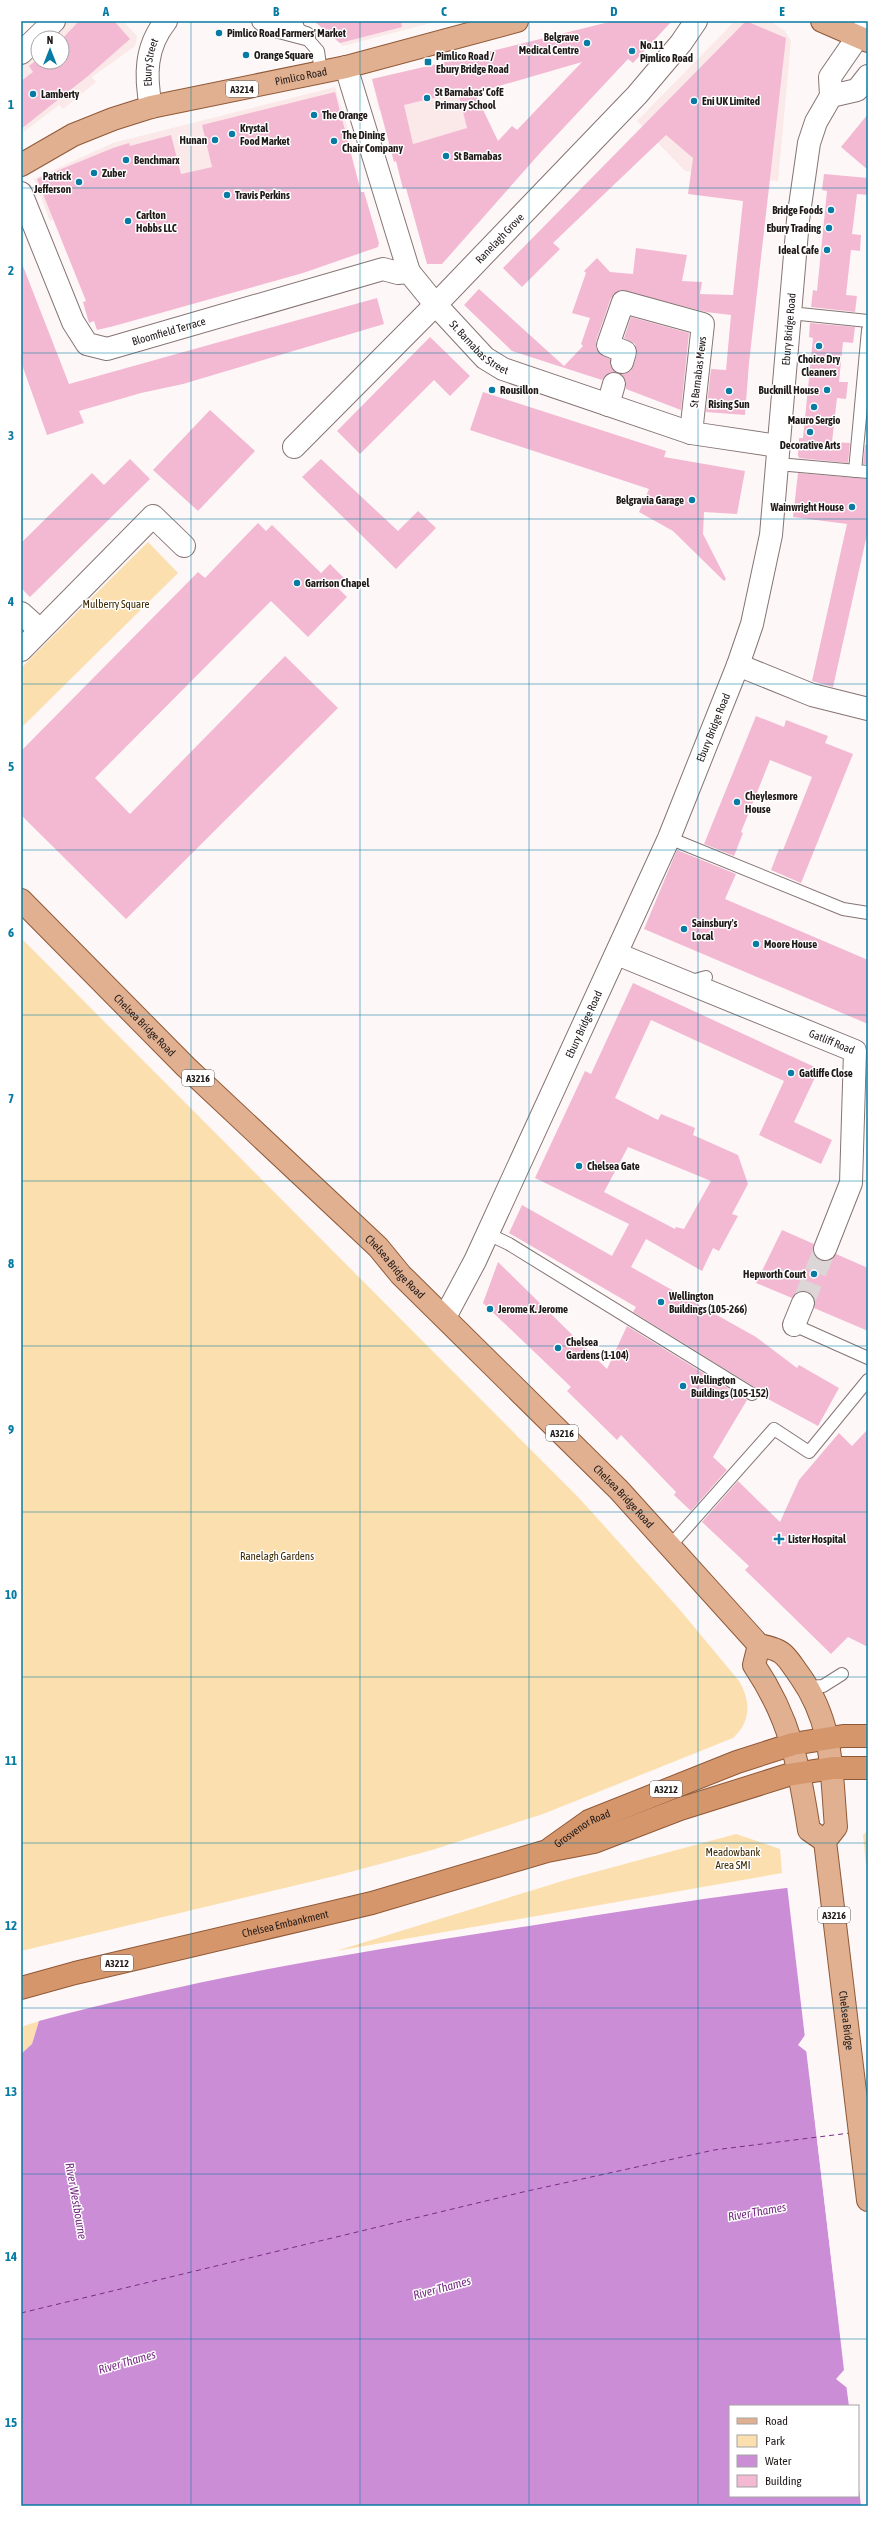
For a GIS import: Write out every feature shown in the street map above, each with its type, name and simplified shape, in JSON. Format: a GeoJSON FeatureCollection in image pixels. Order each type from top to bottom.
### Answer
{"type":"FeatureCollection","features":[{"type":"Feature","properties":{"kind":"highway","name":"Grosvenor Road"},"geometry":{"type":"LineString","coordinates":[[547,1851],[589,1821],[682,1782],[793,1744],[827,1738],[868,1736]]}},
{"type":"Feature","properties":{"kind":"highway","name":"Grosvenor Road"},"geometry":{"type":"LineString","coordinates":[[547,1851],[594,1842],[680,1809],[800,1772],[833,1768],[868,1768]]}},
{"type":"Feature","properties":{"kind":"highway","name":"Chelsea Embankment"},"geometry":{"type":"LineString","coordinates":[[21,1988],[114,1964],[372,1903],[547,1851]]}},
{"type":"Feature","properties":{"kind":"main road","name":"Pimlico Road"},"geometry":{"type":"LineString","coordinates":[[21,165],[73,135],[113,119],[151,108],[346,67],[517,21]]}},
{"type":"Feature","properties":{"kind":"main road"},"geometry":{"type":"LineString","coordinates":[[822,21],[865,33]]}},
{"type":"Feature","properties":{"kind":"main road","name":"Chelsea Bridge Road"},"geometry":{"type":"LineString","coordinates":[[21,900],[186,1067],[378,1247],[402,1274],[620,1490],[759,1644]]}},
{"type":"Feature","properties":{"kind":"main road"},"geometry":{"type":"LineString","coordinates":[[759,1644],[782,1651],[808,1687],[819,1707],[833,1768],[836,1827],[825,1841],[809,1830],[800,1772],[793,1744],[770,1690],[754,1665],[759,1644]]}},
{"type":"Feature","properties":{"kind":"main road","name":"Chelsea Bridge"},"geometry":{"type":"LineString","coordinates":[[825,1841],[868,2200]]}},
{"type":"Feature","properties":{"kind":"street"},"geometry":{"type":"LineString","coordinates":[[21,53],[54,21]]}},
{"type":"Feature","properties":{"kind":"street"},"geometry":{"type":"LineString","coordinates":[[261,21],[268,26],[301,28]]}},
{"type":"Feature","properties":{"kind":"street","name":"Ranelagh Grove"},"geometry":{"type":"LineString","coordinates":[[294,447],[637,95],[681,44],[696,21]]}},
{"type":"Feature","properties":{"kind":"street","name":"Ebury Street"},"geometry":{"type":"LineString","coordinates":[[151,108],[147,82],[147,59],[156,25]]}},
{"type":"Feature","properties":{"kind":"street"},"geometry":{"type":"LineString","coordinates":[[865,33],[830,77],[831,96],[857,90],[868,76]]}},
{"type":"Feature","properties":{"kind":"street","name":"St. Barnabas Street"},"geometry":{"type":"LineString","coordinates":[[346,67],[409,272],[435,304],[485,358],[503,369],[691,433],[778,455]]}},
{"type":"Feature","properties":{"kind":"street","name":"Ebury Bridge Road"},"geometry":{"type":"LineString","coordinates":[[445,1317],[468,1274],[617,954],[668,838],[738,665],[752,624],[771,534],[798,220],[809,143],[816,122],[831,96]]}},
{"type":"Feature","properties":{"kind":"street","name":"Bloomfield Terrace"},"geometry":{"type":"LineString","coordinates":[[21,193],[73,322],[87,344],[107,349],[383,269],[398,273],[409,272]]}},
{"type":"Feature","properties":{"kind":"street","name":"St Barnabas Mews"},"geometry":{"type":"LineString","coordinates":[[622,362],[625,352],[608,345],[623,302],[704,324],[691,433]]}},
{"type":"Feature","properties":{"kind":"street"},"geometry":{"type":"LineString","coordinates":[[608,405],[614,384]]}},
{"type":"Feature","properties":{"kind":"street"},"geometry":{"type":"LineString","coordinates":[[21,650],[153,516],[184,546]]}},
{"type":"Feature","properties":{"kind":"street"},"geometry":{"type":"LineString","coordinates":[[21,613],[40,630]]}},
{"type":"Feature","properties":{"kind":"street"},"geometry":{"type":"LineString","coordinates":[[738,665],[812,695],[868,709]]}},
{"type":"Feature","properties":{"kind":"street","name":"Gatliff Road"},"geometry":{"type":"LineString","coordinates":[[617,954],[697,980],[855,1051],[851,1183],[825,1249]]}},
{"type":"Feature","properties":{"kind":"street"},"geometry":{"type":"LineString","coordinates":[[794,1325],[803,1303]]}},
{"type":"Feature","properties":{"kind":"lane"},"geometry":{"type":"LineString","coordinates":[[301,28],[318,51],[321,72]]}},
{"type":"Feature","properties":{"kind":"lane"},"geometry":{"type":"LineString","coordinates":[[790,313],[868,321]]}},
{"type":"Feature","properties":{"kind":"lane"},"geometry":{"type":"LineString","coordinates":[[855,470],[868,330]]}},
{"type":"Feature","properties":{"kind":"lane"},"geometry":{"type":"LineString","coordinates":[[778,455],[868,472]]}},
{"type":"Feature","properties":{"kind":"lane"},"geometry":{"type":"LineString","coordinates":[[668,838],[843,909],[868,913]]}},
{"type":"Feature","properties":{"kind":"lane"},"geometry":{"type":"LineString","coordinates":[[486,1233],[508,1244],[752,1394]]}},
{"type":"Feature","properties":{"kind":"lane"},"geometry":{"type":"LineString","coordinates":[[794,1325],[868,1358]]}},
{"type":"Feature","properties":{"kind":"lane"},"geometry":{"type":"LineString","coordinates":[[670,1546],[774,1429],[809,1452],[868,1380]]}},
{"type":"Feature","properties":{"kind":"lane"},"geometry":{"type":"LineString","coordinates":[[808,1687],[823,1686],[842,1674]]}},
{"type":"Feature","properties":{"kind":"shaded area"},"geometry":{"type":"Polygon","coordinates":[[[66,21],[123,21],[137,36],[135,46],[92,77],[96,82],[63,109],[59,105],[21,134],[21,60],[30,52],[30,70],[70,70],[70,30],[55,30],[66,21]]]}},
{"type":"Feature","properties":{"kind":"shaded area"},"geometry":{"type":"Polygon","coordinates":[[[314,21],[438,21],[343,46],[314,21]]]}},
{"type":"Feature","properties":{"kind":"shaded area","name":"Eni UK Limited"},"geometry":{"type":"Polygon","coordinates":[[[735,21],[770,21],[785,31],[791,41],[778,181],[685,171],[637,121],[735,21]]]}},
{"type":"Feature","properties":{"kind":"shaded area","name":"St Barnabas' CofE Primary School"},"geometry":{"type":"Polygon","coordinates":[[[459,59],[480,104],[463,111],[467,128],[413,144],[381,110],[379,110],[372,79],[459,59]]]}},
{"type":"Feature","properties":{"kind":"shaded area"},"geometry":{"type":"Polygon","coordinates":[[[335,87],[353,146],[301,161],[247,158],[124,188],[50,221],[34,179],[113,143],[335,87]]]}},
{"type":"Feature","properties":{"kind":"green space","name":"Mulberry Square"},"geometry":{"type":"Polygon","coordinates":[[[148,542],[178,573],[21,728],[21,668],[148,542]]]}},
{"type":"Feature","properties":{"kind":"green space","name":"Ranelagh Gardens"},"geometry":{"type":"Polygon","coordinates":[[[21,938],[579,1498],[680,1610],[739,1681],[746,1696],[746,1718],[739,1732],[733,1738],[543,1814],[432,1850],[339,1875],[21,1951],[21,938]]]}},
{"type":"Feature","properties":{"kind":"green space"},"geometry":{"type":"Polygon","coordinates":[[[868,1830],[868,1864],[866,1865],[863,1835],[868,1830]]]}},
{"type":"Feature","properties":{"kind":"green space","name":"Meadowbank Area SMI"},"geometry":{"type":"Polygon","coordinates":[[[736,1834],[780,1849],[782,1873],[336,1951],[569,1879],[736,1834]]]}},
{"type":"Feature","properties":{"kind":"green space"},"geometry":{"type":"Polygon","coordinates":[[[39,2021],[32,2044],[21,2054],[21,2027],[39,2021]]]}},
{"type":"Feature","properties":{"kind":"water"},"geometry":{"type":"Polygon","coordinates":[[[868,1879],[805,2035],[798,2045],[807,2052],[844,2370],[836,2379],[846,2387],[868,2385],[868,2506],[21,2506],[21,2054],[32,2044],[39,2021],[161,1991],[283,1966],[405,1945],[740,1894],[868,1879]]]}},
{"type":"Feature","properties":{"kind":"pier"},"geometry":{"type":"Polygon","coordinates":[[[868,1877],[868,2030],[805,2038],[787,1885],[868,1877]]]}},
{"type":"Feature","properties":{"kind":"pier"},"geometry":{"type":"Polygon","coordinates":[[[868,2044],[868,2369],[845,2373],[806,2049],[868,2044]]]}},
{"type":"Feature","properties":{"kind":"pier"},"geometry":{"type":"Polygon","coordinates":[[[868,2383],[868,2506],[861,2506],[859,2489],[859,2405],[849,2405],[846,2384],[868,2383]]]}},
{"type":"Feature","properties":{"kind":"building"},"geometry":{"type":"Polygon","coordinates":[[[79,21],[114,21],[130,39],[88,76],[21,129],[21,81],[33,72],[32,70],[70,70],[70,31],[79,21]]]}},
{"type":"Feature","properties":{"kind":"building"},"geometry":{"type":"Polygon","coordinates":[[[314,21],[401,21],[402,27],[340,43],[314,21]]]}},
{"type":"Feature","properties":{"kind":"building"},"geometry":{"type":"Polygon","coordinates":[[[613,21],[672,21],[633,63],[628,59],[540,153],[442,264],[427,264],[406,188],[403,189],[396,161],[394,162],[372,79],[450,61],[449,56],[456,53],[459,59],[613,21]],[[582,62],[475,93],[498,141],[512,126],[517,130],[582,62]],[[458,92],[404,105],[413,144],[467,128],[458,92]]]}},
{"type":"Feature","properties":{"kind":"building"},"geometry":{"type":"Polygon","coordinates":[[[746,21],[786,38],[749,363],[745,415],[706,412],[711,369],[726,370],[731,315],[706,312],[620,290],[611,298],[596,341],[598,352],[610,359],[610,365],[615,372],[606,375],[602,380],[512,351],[464,305],[479,289],[564,366],[583,346],[581,344],[590,318],[572,313],[586,273],[584,271],[597,258],[610,272],[633,274],[636,248],[687,255],[682,281],[702,282],[700,294],[733,295],[743,201],[688,194],[693,158],[666,135],[553,243],[560,249],[522,287],[503,268],[746,21]]]}},
{"type":"Feature","properties":{"kind":"building"},"geometry":{"type":"Polygon","coordinates":[[[335,92],[361,192],[364,192],[379,243],[378,247],[303,273],[114,326],[97,330],[94,321],[89,323],[83,302],[86,301],[37,179],[113,148],[129,143],[130,146],[171,135],[181,174],[212,167],[202,125],[335,92]]]}},
{"type":"Feature","properties":{"kind":"building"},"geometry":{"type":"Polygon","coordinates":[[[868,114],[868,170],[841,147],[868,114]]]}},
{"type":"Feature","properties":{"kind":"building"},"geometry":{"type":"Polygon","coordinates":[[[824,174],[868,178],[868,195],[857,194],[852,234],[861,235],[860,251],[851,250],[846,295],[857,296],[855,312],[811,307],[813,290],[817,291],[827,191],[822,190],[824,174]]]}},
{"type":"Feature","properties":{"kind":"building"},"geometry":{"type":"Polygon","coordinates":[[[21,261],[69,384],[377,298],[384,324],[183,384],[141,393],[79,411],[84,423],[47,435],[21,362],[21,261]]]}},
{"type":"Feature","properties":{"kind":"building"},"geometry":{"type":"Polygon","coordinates":[[[631,317],[689,333],[681,410],[626,389],[626,381],[621,374],[631,371],[637,355],[635,344],[624,338],[631,317]]]}},
{"type":"Feature","properties":{"kind":"building","name":"Bucknill House"},"geometry":{"type":"Polygon","coordinates":[[[810,323],[855,327],[853,343],[843,342],[839,382],[848,382],[846,399],[837,398],[832,442],[850,443],[848,463],[799,458],[798,455],[799,438],[803,438],[813,338],[809,337],[810,323]]]}},
{"type":"Feature","properties":{"kind":"building"},"geometry":{"type":"Polygon","coordinates":[[[430,337],[470,376],[450,396],[434,380],[360,454],[337,431],[430,337]]]}},
{"type":"Feature","properties":{"kind":"building"},"geometry":{"type":"Polygon","coordinates":[[[483,392],[666,451],[664,457],[745,471],[737,514],[704,512],[703,534],[726,579],[724,581],[673,531],[639,512],[649,489],[470,430],[483,392]]]}},
{"type":"Feature","properties":{"kind":"building"},"geometry":{"type":"Polygon","coordinates":[[[210,410],[255,451],[198,511],[153,470],[210,410]]]}},
{"type":"Feature","properties":{"kind":"building"},"geometry":{"type":"Polygon","coordinates":[[[865,445],[868,445],[868,464],[863,464],[865,445]]]}},
{"type":"Feature","properties":{"kind":"building"},"geometry":{"type":"Polygon","coordinates":[[[130,459],[150,479],[30,597],[21,588],[21,543],[92,473],[104,485],[130,459]]]}},
{"type":"Feature","properties":{"kind":"building"},"geometry":{"type":"Polygon","coordinates":[[[321,459],[398,531],[418,511],[436,528],[396,569],[302,477],[321,459]]]}},
{"type":"Feature","properties":{"kind":"building"},"geometry":{"type":"Polygon","coordinates":[[[798,473],[868,479],[868,530],[833,687],[812,681],[847,524],[793,517],[798,473]]]}},
{"type":"Feature","properties":{"kind":"building"},"geometry":{"type":"Polygon","coordinates":[[[258,523],[266,531],[272,525],[321,573],[330,564],[345,579],[337,587],[347,597],[308,637],[271,601],[95,778],[130,814],[285,656],[338,708],[126,919],[21,815],[21,751],[198,572],[205,578],[258,523]]]}},
{"type":"Feature","properties":{"kind":"building","name":"Cheylesmore House"},"geometry":{"type":"Polygon","coordinates":[[[756,716],[784,727],[786,720],[828,736],[825,743],[853,754],[801,883],[771,870],[779,849],[783,850],[812,777],[770,760],[741,832],[743,833],[734,856],[704,844],[756,716]]]}},
{"type":"Feature","properties":{"kind":"building","name":"Moore House"},"geometry":{"type":"Polygon","coordinates":[[[677,850],[736,874],[725,899],[868,960],[868,1024],[644,929],[677,850]]]}},
{"type":"Feature","properties":{"kind":"building"},"geometry":{"type":"Polygon","coordinates":[[[633,983],[819,1069],[794,1122],[832,1140],[821,1164],[759,1135],[784,1081],[651,1020],[615,1098],[658,1120],[661,1114],[695,1128],[693,1135],[738,1155],[748,1184],[732,1214],[738,1216],[719,1251],[713,1248],[702,1271],[646,1239],[631,1267],[756,1337],[797,1368],[799,1365],[839,1388],[818,1426],[759,1394],[756,1388],[633,1312],[636,1307],[509,1233],[522,1205],[612,1256],[629,1224],[535,1178],[585,1071],[591,1074],[633,983]],[[628,1147],[604,1192],[675,1229],[676,1227],[684,1229],[711,1181],[628,1147]]]}},
{"type":"Feature","properties":{"kind":"building","name":"Hepworth Court"},"geometry":{"type":"Polygon","coordinates":[[[782,1230],[814,1244],[813,1251],[820,1260],[827,1261],[836,1254],[868,1268],[868,1331],[814,1308],[815,1301],[808,1292],[801,1291],[792,1298],[756,1283],[782,1230]]]}},
{"type":"Feature","properties":{"kind":"building"},"geometry":{"type":"Polygon","coordinates":[[[498,1262],[607,1369],[627,1326],[747,1400],[713,1457],[727,1470],[691,1511],[674,1495],[676,1492],[621,1435],[617,1440],[567,1391],[571,1387],[483,1303],[498,1262]]]}},
{"type":"Feature","properties":{"kind":"building","name":"Lister Hospital"},"geometry":{"type":"Polygon","coordinates":[[[868,1429],[868,1647],[848,1637],[831,1654],[745,1570],[749,1566],[702,1522],[738,1481],[780,1522],[799,1480],[839,1433],[852,1446],[868,1429]]]}},
{"type":"Feature","properties":{"kind":"ferry route"},"geometry":{"type":"LineString","coordinates":[[21,2313],[523,2192],[714,2150],[850,2133]]}},
{"type":"Feature","properties":{"kind":"tunnel"},"geometry":{"type":"LineString","coordinates":[[803,1303],[825,1249]]}},
{"type":"Feature","properties":{"kind":"place","name":"Pimlico Road Farmers' Market"},"geometry":{"type":"Point","coordinates":[219,33]}},
{"type":"Feature","properties":{"kind":"place","name":"Belgrave Medical Centre"},"geometry":{"type":"Point","coordinates":[587,43]}},
{"type":"Feature","properties":{"kind":"place","name":"No.11 Pimlico Road"},"geometry":{"type":"Point","coordinates":[632,51]}},
{"type":"Feature","properties":{"kind":"place","name":"Orange Square"},"geometry":{"type":"Point","coordinates":[246,55]}},
{"type":"Feature","properties":{"kind":"place","name":"Pimlico Road / Ebury Bridge Road"},"geometry":{"type":"Point","coordinates":[428,62]}},
{"type":"Feature","properties":{"kind":"place","name":"Lamberty"},"geometry":{"type":"Point","coordinates":[33,94]}},
{"type":"Feature","properties":{"kind":"place","name":"St Barnabas' CofE Primary School"},"geometry":{"type":"Point","coordinates":[427,98]}},
{"type":"Feature","properties":{"kind":"place","name":"Eni UK Limited"},"geometry":{"type":"Point","coordinates":[694,101]}},
{"type":"Feature","properties":{"kind":"place","name":"The Orange"},"geometry":{"type":"Point","coordinates":[314,115]}},
{"type":"Feature","properties":{"kind":"place","name":"Krystal Food Market"},"geometry":{"type":"Point","coordinates":[232,134]}},
{"type":"Feature","properties":{"kind":"place","name":"Hunan"},"geometry":{"type":"Point","coordinates":[215,140]}},
{"type":"Feature","properties":{"kind":"place","name":"The Dining Chair Company"},"geometry":{"type":"Point","coordinates":[334,141]}},
{"type":"Feature","properties":{"kind":"place","name":"St Barnabas"},"geometry":{"type":"Point","coordinates":[446,156]}},
{"type":"Feature","properties":{"kind":"place","name":"Benchmarx"},"geometry":{"type":"Point","coordinates":[126,160]}},
{"type":"Feature","properties":{"kind":"place","name":"Zuber"},"geometry":{"type":"Point","coordinates":[94,173]}},
{"type":"Feature","properties":{"kind":"place","name":"Patrick Jefferson"},"geometry":{"type":"Point","coordinates":[79,182]}},
{"type":"Feature","properties":{"kind":"place","name":"Travis Perkins"},"geometry":{"type":"Point","coordinates":[227,195]}},
{"type":"Feature","properties":{"kind":"place","name":"Bridge Foods"},"geometry":{"type":"Point","coordinates":[831,210]}},
{"type":"Feature","properties":{"kind":"place","name":"Carlton Hobbs LLC"},"geometry":{"type":"Point","coordinates":[128,221]}},
{"type":"Feature","properties":{"kind":"place","name":"Ebury Trading"},"geometry":{"type":"Point","coordinates":[829,228]}},
{"type":"Feature","properties":{"kind":"place","name":"Ideal Cafe"},"geometry":{"type":"Point","coordinates":[827,250]}},
{"type":"Feature","properties":{"kind":"place","name":"Choice Dry Cleaners"},"geometry":{"type":"Point","coordinates":[819,346]}},
{"type":"Feature","properties":{"kind":"place","name":"Rousillon"},"geometry":{"type":"Point","coordinates":[492,390]}},
{"type":"Feature","properties":{"kind":"place","name":"Bucknill House"},"geometry":{"type":"Point","coordinates":[827,390]}},
{"type":"Feature","properties":{"kind":"place","name":"Rising Sun"},"geometry":{"type":"Point","coordinates":[729,391]}},
{"type":"Feature","properties":{"kind":"place","name":"Mauro Sergio"},"geometry":{"type":"Point","coordinates":[814,407]}},
{"type":"Feature","properties":{"kind":"place","name":"Decorative Arts"},"geometry":{"type":"Point","coordinates":[810,432]}},
{"type":"Feature","properties":{"kind":"place","name":"Belgravia Garage"},"geometry":{"type":"Point","coordinates":[692,500]}},
{"type":"Feature","properties":{"kind":"place","name":"Wainwright House"},"geometry":{"type":"Point","coordinates":[852,507]}},
{"type":"Feature","properties":{"kind":"place","name":"Garrison Chapel"},"geometry":{"type":"Point","coordinates":[297,583]}},
{"type":"Feature","properties":{"kind":"place","name":"Cheylesmore House"},"geometry":{"type":"Point","coordinates":[737,802]}},
{"type":"Feature","properties":{"kind":"place","name":"Sainsbury's Local"},"geometry":{"type":"Point","coordinates":[684,929]}},
{"type":"Feature","properties":{"kind":"place","name":"Moore House"},"geometry":{"type":"Point","coordinates":[756,944]}},
{"type":"Feature","properties":{"kind":"place","name":"Gatliffe Close"},"geometry":{"type":"Point","coordinates":[791,1073]}},
{"type":"Feature","properties":{"kind":"place","name":"Chelsea Gate"},"geometry":{"type":"Point","coordinates":[579,1166]}},
{"type":"Feature","properties":{"kind":"place","name":"Hepworth Court"},"geometry":{"type":"Point","coordinates":[814,1274]}},
{"type":"Feature","properties":{"kind":"place","name":"Wellington Buildings (105-266)"},"geometry":{"type":"Point","coordinates":[661,1302]}},
{"type":"Feature","properties":{"kind":"place","name":"Jerome K. Jerome"},"geometry":{"type":"Point","coordinates":[490,1309]}},
{"type":"Feature","properties":{"kind":"place","name":"Chelsea Gardens (1-104)"},"geometry":{"type":"Point","coordinates":[558,1348]}},
{"type":"Feature","properties":{"kind":"place","name":"Wellington Buildings (105-152)"},"geometry":{"type":"Point","coordinates":[683,1386]}},
{"type":"Feature","properties":{"kind":"place","name":"Lister Hospital"},"geometry":{"type":"Point","coordinates":[779,1539]}},
{"type":"Feature","properties":{"kind":"water label","name":"River Westbourne"},"geometry":{"type":"Point","coordinates":[76,2201]}},
{"type":"Feature","properties":{"kind":"water label","name":"River Thames"},"geometry":{"type":"Point","coordinates":[757,2212]}},
{"type":"Feature","properties":{"kind":"water label","name":"River Thames"},"geometry":{"type":"Point","coordinates":[442,2288]}},
{"type":"Feature","properties":{"kind":"water label","name":"River Thames"},"geometry":{"type":"Point","coordinates":[127,2362]}}]}
